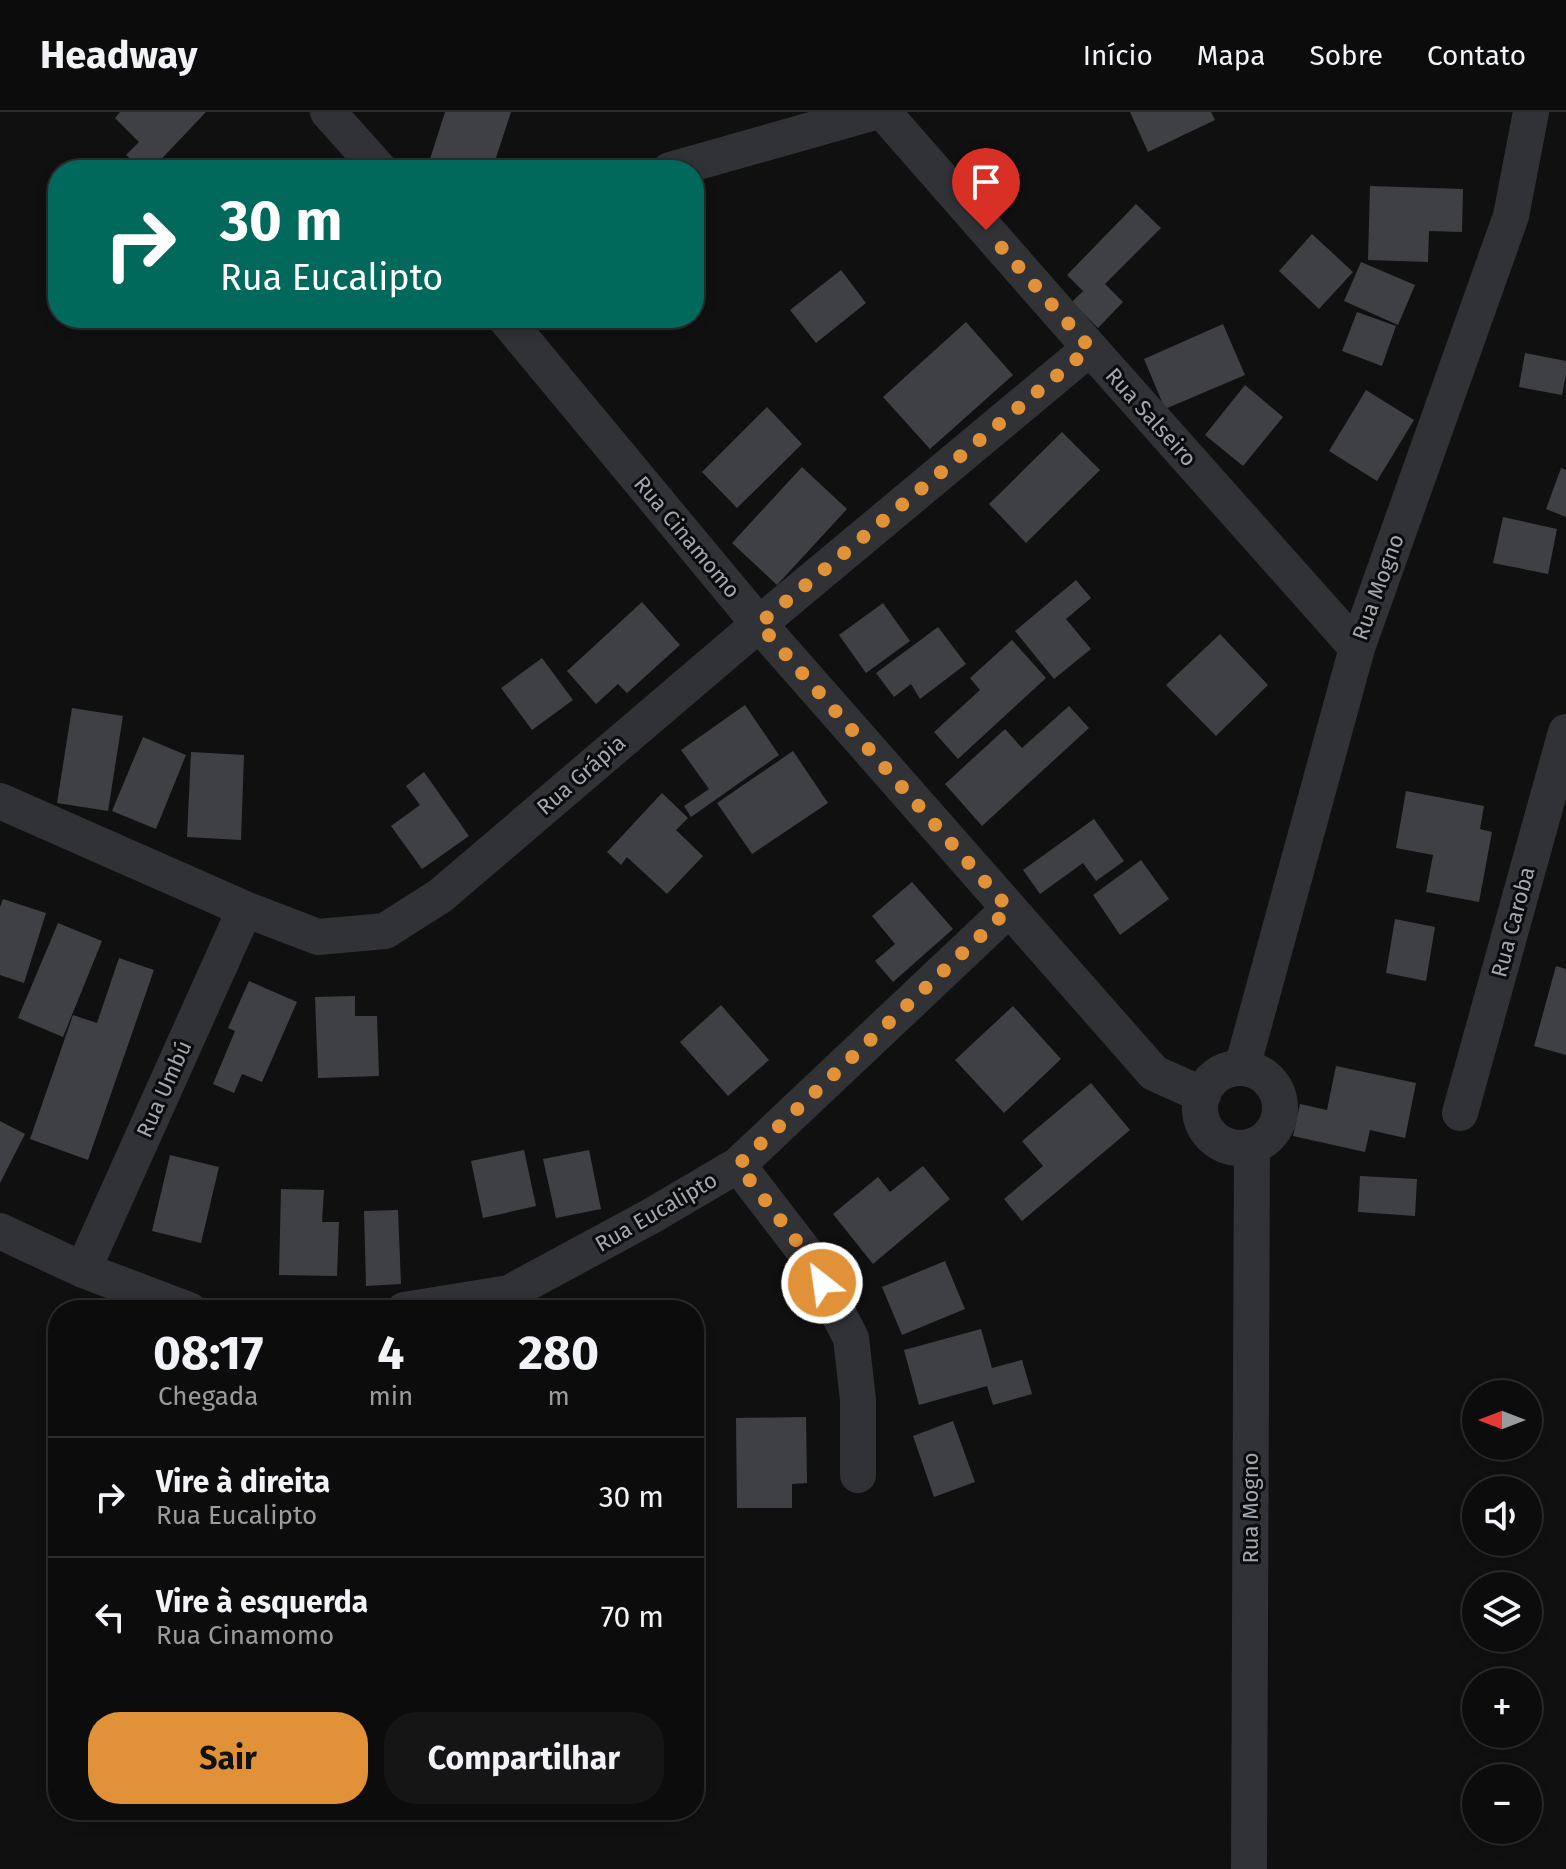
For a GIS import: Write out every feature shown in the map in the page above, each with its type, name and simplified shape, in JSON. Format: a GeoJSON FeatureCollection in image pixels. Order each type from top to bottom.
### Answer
{"type":"FeatureCollection","features":[{"type":"Feature","properties":{"kind":"street"},"geometry":{"type":"LineString","coordinates":[[328,112],[371,160]]}},
{"type":"Feature","properties":{"kind":"street"},"geometry":{"type":"LineString","coordinates":[[704,160],[875,112]]}},
{"type":"Feature","properties":{"kind":"street","name":"Rua Salseiro"},"geometry":{"type":"LineString","coordinates":[[883,112],[1357,648]]}},
{"type":"Feature","properties":{"kind":"street","name":"Rua Mogno"},"geometry":{"type":"LineString","coordinates":[[1242,1068],[1357,648],[1511,216],[1531,112]]}},
{"type":"Feature","properties":{"kind":"street","name":"Rua Cinamomo"},"geometry":{"type":"LineString","coordinates":[[513,328],[759,624],[1154,1073],[1203,1095]]}},
{"type":"Feature","properties":{"kind":"street","name":"Rua Grápia"},"geometry":{"type":"LineString","coordinates":[[0,801],[245,909],[318,937],[385,931],[440,896],[1090,348]]}},
{"type":"Feature","properties":{"kind":"street","name":"Rua Caroba"},"geometry":{"type":"LineString","coordinates":[[1460,1113],[1566,732]]}},
{"type":"Feature","properties":{"kind":"street","name":"Rua Umbú"},"geometry":{"type":"LineString","coordinates":[[83,1270],[245,909]]}},
{"type":"Feature","properties":{"kind":"street","name":"Rua Eucalipto"},"geometry":{"type":"LineString","coordinates":[[466,1300],[509,1293],[738,1165],[1009,909]]}},
{"type":"Feature","properties":{"kind":"street"},"geometry":{"type":"LineString","coordinates":[[1242,1068],[1254,1070],[1274,1085],[1281,1110],[1272,1133],[1263,1142],[1239,1149],[1216,1140],[1207,1131],[1200,1107],[1209,1083],[1229,1069],[1242,1068]]}},
{"type":"Feature","properties":{"kind":"street","name":"Rua Mogno"},"geometry":{"type":"LineString","coordinates":[[1249,1869],[1252,1147]]}},
{"type":"Feature","properties":{"kind":"street"},"geometry":{"type":"LineString","coordinates":[[738,1165],[808,1256],[851,1338],[858,1400],[858,1475]]}},
{"type":"Feature","properties":{"kind":"street"},"geometry":{"type":"LineString","coordinates":[[0,1231],[83,1270],[162,1300]]}},
{"type":"Feature","properties":{"kind":"building"},"geometry":{"type":"Polygon","coordinates":[[[120,112],[206,112],[160,160],[131,160],[126,155],[139,142],[115,118],[120,112]]]}},
{"type":"Feature","properties":{"kind":"building"},"geometry":{"type":"Polygon","coordinates":[[[445,112],[511,112],[495,160],[430,159],[445,112]]]}},
{"type":"Feature","properties":{"kind":"building"},"geometry":{"type":"Polygon","coordinates":[[[1130,112],[1211,112],[1215,120],[1148,152],[1130,112]]]}},
{"type":"Feature","properties":{"kind":"building"},"geometry":{"type":"Polygon","coordinates":[[[1370,186],[1463,189],[1462,232],[1429,231],[1428,262],[1368,260],[1370,186]]]}},
{"type":"Feature","properties":{"kind":"building"},"geometry":{"type":"Polygon","coordinates":[[[1136,204],[1161,228],[1105,284],[1123,302],[1098,328],[1072,302],[1083,291],[1067,275],[1136,204]]]}},
{"type":"Feature","properties":{"kind":"building"},"geometry":{"type":"Polygon","coordinates":[[[1312,234],[1353,272],[1319,309],[1279,271],[1312,234]]]}},
{"type":"Feature","properties":{"kind":"building"},"geometry":{"type":"Polygon","coordinates":[[[1361,262],[1415,285],[1398,325],[1344,301],[1361,262]]]}},
{"type":"Feature","properties":{"kind":"building"},"geometry":{"type":"Polygon","coordinates":[[[841,270],[866,303],[816,343],[790,310],[841,270]]]}},
{"type":"Feature","properties":{"kind":"building"},"geometry":{"type":"Polygon","coordinates":[[[1357,312],[1396,326],[1382,366],[1342,351],[1357,312]]]}},
{"type":"Feature","properties":{"kind":"building"},"geometry":{"type":"Polygon","coordinates":[[[966,322],[1013,375],[930,449],[883,397],[966,322]]]}},
{"type":"Feature","properties":{"kind":"building"},"geometry":{"type":"Polygon","coordinates":[[[1223,324],[1245,375],[1165,409],[1144,359],[1223,324]]]}},
{"type":"Feature","properties":{"kind":"building"},"geometry":{"type":"Polygon","coordinates":[[[1525,353],[1566,361],[1562,395],[1519,387],[1525,353]]]}},
{"type":"Feature","properties":{"kind":"building"},"geometry":{"type":"Polygon","coordinates":[[[1245,385],[1283,417],[1243,466],[1205,435],[1245,385]]]}},
{"type":"Feature","properties":{"kind":"building"},"geometry":{"type":"Polygon","coordinates":[[[1366,390],[1414,420],[1377,481],[1329,451],[1366,390]]]}},
{"type":"Feature","properties":{"kind":"building"},"geometry":{"type":"Polygon","coordinates":[[[767,407],[802,444],[737,508],[702,472],[767,407]]]}},
{"type":"Feature","properties":{"kind":"building"},"geometry":{"type":"Polygon","coordinates":[[[1062,432],[1100,470],[1026,543],[989,504],[1062,432]]]}},
{"type":"Feature","properties":{"kind":"building"},"geometry":{"type":"Polygon","coordinates":[[[802,467],[847,509],[777,585],[732,543],[802,467]]]}},
{"type":"Feature","properties":{"kind":"building"},"geometry":{"type":"Polygon","coordinates":[[[1561,468],[1566,470],[1566,517],[1546,509],[1561,468]]]}},
{"type":"Feature","properties":{"kind":"building"},"geometry":{"type":"Polygon","coordinates":[[[1503,517],[1557,529],[1548,574],[1493,563],[1503,517]]]}},
{"type":"Feature","properties":{"kind":"building"},"geometry":{"type":"Polygon","coordinates":[[[1076,580],[1091,598],[1066,619],[1091,649],[1054,679],[1015,631],[1076,580]]]}},
{"type":"Feature","properties":{"kind":"building"},"geometry":{"type":"Polygon","coordinates":[[[642,602],[680,645],[627,693],[618,684],[596,704],[567,671],[642,602]]]}},
{"type":"Feature","properties":{"kind":"building"},"geometry":{"type":"Polygon","coordinates":[[[883,603],[910,641],[866,673],[839,635],[883,603]]]}},
{"type":"Feature","properties":{"kind":"building"},"geometry":{"type":"Polygon","coordinates":[[[938,627],[966,664],[920,699],[911,684],[894,697],[876,673],[938,627]]]}},
{"type":"Feature","properties":{"kind":"building"},"geometry":{"type":"Polygon","coordinates":[[[1220,634],[1268,685],[1216,736],[1166,685],[1220,634]]]}},
{"type":"Feature","properties":{"kind":"building"},"geometry":{"type":"Polygon","coordinates":[[[1012,640],[1046,678],[958,759],[934,732],[980,690],[970,678],[1012,640]]]}},
{"type":"Feature","properties":{"kind":"building"},"geometry":{"type":"Polygon","coordinates":[[[542,658],[573,700],[532,730],[501,688],[542,658]]]}},
{"type":"Feature","properties":{"kind":"building"},"geometry":{"type":"Polygon","coordinates":[[[745,705],[779,755],[691,817],[684,806],[709,789],[681,750],[745,705]]]}},
{"type":"Feature","properties":{"kind":"building"},"geometry":{"type":"Polygon","coordinates":[[[1069,706],[1089,728],[982,826],[945,784],[1005,729],[1022,748],[1069,706]]]}},
{"type":"Feature","properties":{"kind":"building"},"geometry":{"type":"Polygon","coordinates":[[[72,708],[123,716],[108,811],[57,803],[72,708]]]}},
{"type":"Feature","properties":{"kind":"building"},"geometry":{"type":"Polygon","coordinates":[[[143,737],[186,755],[156,829],[112,811],[143,737]]]}},
{"type":"Feature","properties":{"kind":"building"},"geometry":{"type":"Polygon","coordinates":[[[793,751],[828,803],[752,854],[717,803],[793,751]]]}},
{"type":"Feature","properties":{"kind":"building"},"geometry":{"type":"Polygon","coordinates":[[[191,752],[244,755],[241,840],[187,837],[191,752]]]}},
{"type":"Feature","properties":{"kind":"building"},"geometry":{"type":"Polygon","coordinates":[[[424,772],[469,836],[422,869],[391,826],[420,805],[406,786],[424,772]]]}},
{"type":"Feature","properties":{"kind":"building"},"geometry":{"type":"Polygon","coordinates":[[[1406,791],[1484,806],[1480,829],[1492,832],[1479,902],[1426,892],[1433,855],[1396,848],[1406,791]]]}},
{"type":"Feature","properties":{"kind":"building"},"geometry":{"type":"Polygon","coordinates":[[[662,793],[688,818],[676,830],[703,856],[667,894],[627,857],[621,865],[607,852],[662,793]]]}},
{"type":"Feature","properties":{"kind":"building"},"geometry":{"type":"Polygon","coordinates":[[[1094,819],[1124,861],[1096,881],[1083,863],[1040,894],[1023,870],[1094,819]]]}},
{"type":"Feature","properties":{"kind":"building"},"geometry":{"type":"Polygon","coordinates":[[[1141,860],[1169,899],[1120,935],[1093,895],[1141,860]]]}},
{"type":"Feature","properties":{"kind":"building"},"geometry":{"type":"Polygon","coordinates":[[[912,882],[953,929],[893,982],[875,961],[895,944],[872,916],[912,882]]]}},
{"type":"Feature","properties":{"kind":"building"},"geometry":{"type":"Polygon","coordinates":[[[3,899],[46,913],[24,983],[0,975],[0,907],[3,899]]]}},
{"type":"Feature","properties":{"kind":"building"},"geometry":{"type":"Polygon","coordinates":[[[1395,919],[1435,927],[1426,981],[1386,973],[1395,919]]]}},
{"type":"Feature","properties":{"kind":"building"},"geometry":{"type":"Polygon","coordinates":[[[58,923],[102,941],[63,1037],[18,1018],[58,923]]]}},
{"type":"Feature","properties":{"kind":"building"},"geometry":{"type":"Polygon","coordinates":[[[119,958],[154,970],[88,1160],[30,1139],[73,1015],[97,1023],[119,958]]]}},
{"type":"Feature","properties":{"kind":"building"},"geometry":{"type":"Polygon","coordinates":[[[1556,966],[1566,969],[1566,1055],[1534,1046],[1556,966]]]}},
{"type":"Feature","properties":{"kind":"building"},"geometry":{"type":"Polygon","coordinates":[[[249,981],[297,1002],[262,1082],[242,1074],[234,1093],[213,1084],[235,1031],[228,1028],[249,981]]]}},
{"type":"Feature","properties":{"kind":"building"},"geometry":{"type":"Polygon","coordinates":[[[355,996],[355,1016],[377,1016],[379,1076],[318,1078],[315,997],[355,996]]]}},
{"type":"Feature","properties":{"kind":"building"},"geometry":{"type":"Polygon","coordinates":[[[721,1005],[769,1060],[728,1096],[680,1042],[721,1005]]]}},
{"type":"Feature","properties":{"kind":"building"},"geometry":{"type":"Polygon","coordinates":[[[1013,1006],[1061,1059],[1004,1113],[955,1060],[1013,1006]]]}},
{"type":"Feature","properties":{"kind":"building"},"geometry":{"type":"Polygon","coordinates":[[[1336,1066],[1416,1083],[1405,1138],[1370,1130],[1365,1152],[1293,1136],[1300,1104],[1327,1110],[1336,1066]]]}},
{"type":"Feature","properties":{"kind":"building"},"geometry":{"type":"Polygon","coordinates":[[[1091,1083],[1130,1130],[1022,1221],[1004,1199],[1043,1166],[1022,1141],[1091,1083]]]}},
{"type":"Feature","properties":{"kind":"building"},"geometry":{"type":"Polygon","coordinates":[[[0,1121],[25,1134],[0,1183],[0,1121]]]}},
{"type":"Feature","properties":{"kind":"building"},"geometry":{"type":"Polygon","coordinates":[[[524,1150],[536,1206],[483,1218],[471,1161],[524,1150]]]}},
{"type":"Feature","properties":{"kind":"building"},"geometry":{"type":"Polygon","coordinates":[[[589,1150],[601,1209],[556,1218],[543,1159],[589,1150]]]}},
{"type":"Feature","properties":{"kind":"building"},"geometry":{"type":"Polygon","coordinates":[[[170,1155],[219,1167],[201,1243],[152,1231],[170,1155]]]}},
{"type":"Feature","properties":{"kind":"building"},"geometry":{"type":"Polygon","coordinates":[[[923,1166],[950,1199],[873,1264],[833,1214],[878,1177],[890,1192],[923,1166]]]}},
{"type":"Feature","properties":{"kind":"building"},"geometry":{"type":"Polygon","coordinates":[[[1360,1176],[1417,1179],[1415,1216],[1358,1212],[1360,1176]]]}},
{"type":"Feature","properties":{"kind":"building"},"geometry":{"type":"Polygon","coordinates":[[[281,1189],[324,1190],[322,1222],[339,1222],[337,1276],[279,1275],[281,1189]]]}},
{"type":"Feature","properties":{"kind":"building"},"geometry":{"type":"Polygon","coordinates":[[[398,1210],[401,1284],[366,1286],[364,1211],[398,1210]]]}},
{"type":"Feature","properties":{"kind":"building"},"geometry":{"type":"Polygon","coordinates":[[[945,1261],[965,1309],[902,1335],[882,1287],[945,1261]]]}},
{"type":"Feature","properties":{"kind":"building"},"geometry":{"type":"Polygon","coordinates":[[[981,1329],[992,1368],[1022,1360],[1032,1394],[993,1405],[987,1386],[919,1405],[904,1350],[981,1329]]]}},
{"type":"Feature","properties":{"kind":"building"},"geometry":{"type":"Polygon","coordinates":[[[806,1417],[807,1483],[792,1484],[792,1508],[737,1508],[736,1418],[806,1417]]]}},
{"type":"Feature","properties":{"kind":"building"},"geometry":{"type":"Polygon","coordinates":[[[953,1421],[975,1482],[934,1497],[913,1436],[953,1421]]]}},
{"type":"Feature","properties":{"kind":"route"},"geometry":{"type":"LineString","coordinates":[[822,1283],[808,1256],[738,1165],[1009,909],[759,624],[1090,348],[986,230]]}}]}
